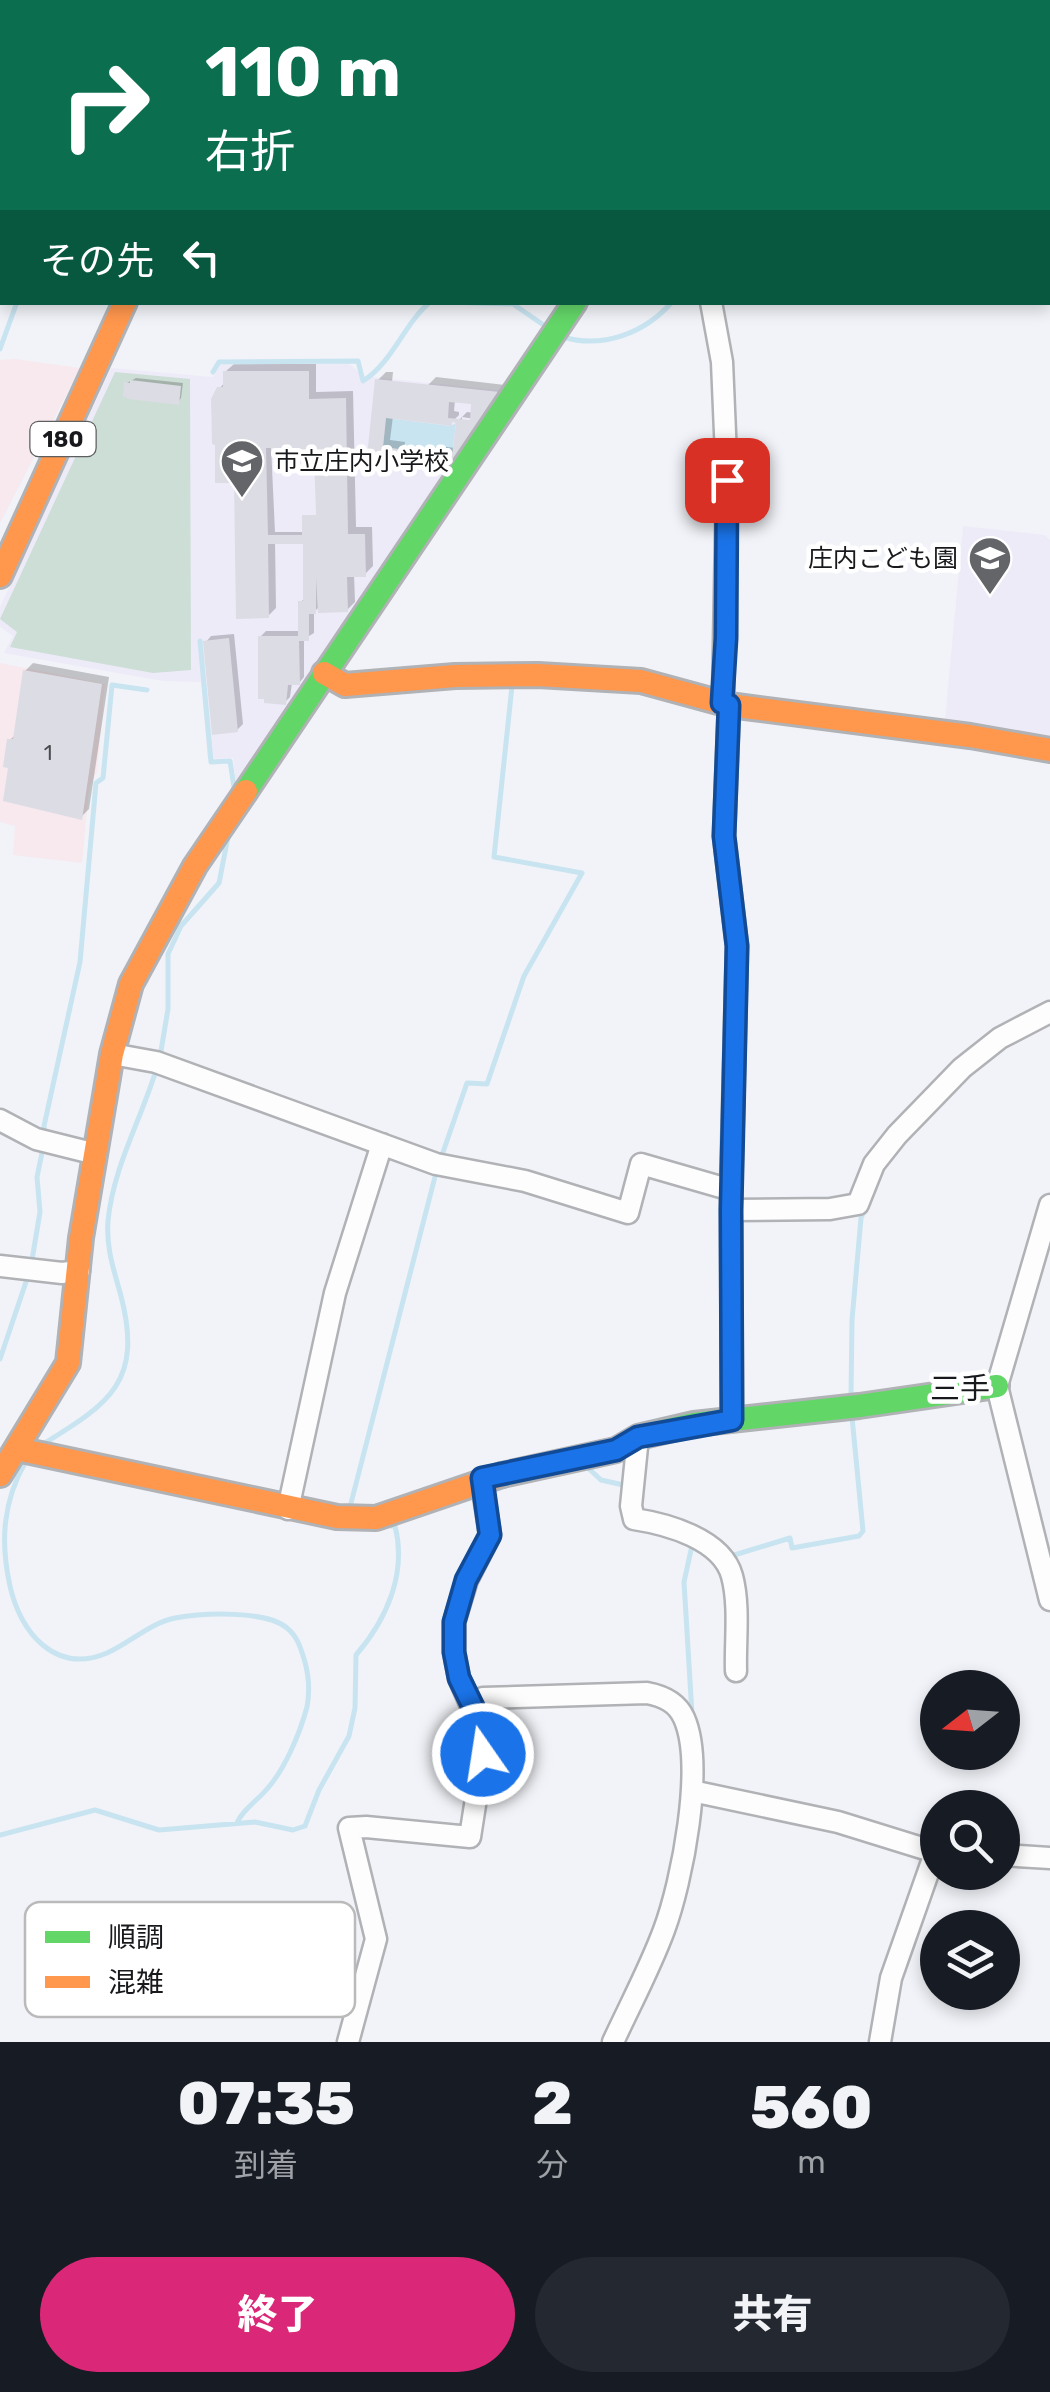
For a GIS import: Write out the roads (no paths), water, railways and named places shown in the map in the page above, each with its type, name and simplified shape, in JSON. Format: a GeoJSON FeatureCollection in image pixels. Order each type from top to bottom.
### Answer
{"type":"FeatureCollection","features":[{"type":"Feature","properties":{"kind":"main road","name":"180"},"geometry":{"type":"LineString","coordinates":[[0,576],[124,305]]}},
{"type":"Feature","properties":{"kind":"main road"},"geometry":{"type":"LineString","coordinates":[[0,1475],[28,1451],[68,1363],[112,1054],[132,984],[194,866],[573,305]]}},
{"type":"Feature","properties":{"kind":"main road"},"geometry":{"type":"LineString","coordinates":[[324,674],[345,685],[455,676],[641,680],[724,700],[1050,750]]}},
{"type":"Feature","properties":{"kind":"main road"},"geometry":{"type":"LineString","coordinates":[[28,1451],[288,1509],[348,1518],[388,1516],[482,1483],[616,1450],[638,1437],[732,1420],[997,1386]]}},
{"type":"Feature","properties":{"kind":"street"},"geometry":{"type":"LineString","coordinates":[[712,305],[722,362],[727,480],[724,836],[737,946],[731,1200],[732,1420]]}},
{"type":"Feature","properties":{"kind":"street"},"geometry":{"type":"LineString","coordinates":[[112,1054],[158,1063],[438,1164],[525,1182],[628,1214],[640,1164],[731,1200],[813,1210],[858,1204],[874,1164],[897,1134],[962,1068],[1000,1038],[1050,1012]]}},
{"type":"Feature","properties":{"kind":"street"},"geometry":{"type":"LineString","coordinates":[[0,1120],[45,1141],[96,1154]]}},
{"type":"Feature","properties":{"kind":"street"},"geometry":{"type":"LineString","coordinates":[[288,1509],[335,1293],[382,1144]]}},
{"type":"Feature","properties":{"kind":"street"},"geometry":{"type":"LineString","coordinates":[[1050,1205],[997,1386],[1040,1512],[1050,1600]]}},
{"type":"Feature","properties":{"kind":"street"},"geometry":{"type":"LineString","coordinates":[[0,1266],[62,1273],[79,1270]]}},
{"type":"Feature","properties":{"kind":"street"},"geometry":{"type":"LineString","coordinates":[[638,1437],[631,1506],[634,1519],[674,1528],[694,1538],[720,1556],[732,1573],[736,1671]]}},
{"type":"Feature","properties":{"kind":"street"},"geometry":{"type":"LineString","coordinates":[[355,2016],[376,1939],[349,1828],[470,1837],[483,1734],[459,1678],[454,1622],[466,1580],[490,1535],[482,1483]]}},
{"type":"Feature","properties":{"kind":"street"},"geometry":{"type":"LineString","coordinates":[[470,1703],[483,1698],[638,1693],[666,1698],[679,1709],[687,1727],[697,1792],[683,1854],[665,1929],[613,2042]]}},
{"type":"Feature","properties":{"kind":"street"},"geometry":{"type":"LineString","coordinates":[[697,1792],[838,1822],[920,1848]]}},
{"type":"Feature","properties":{"kind":"street"},"geometry":{"type":"LineString","coordinates":[[1020,1856],[1050,1858]]}},
{"type":"Feature","properties":{"kind":"street"},"geometry":{"type":"LineString","coordinates":[[880,2042],[891,1978],[923,1890]]}},
{"type":"Feature","properties":{"kind":"street"},"geometry":{"type":"LineString","coordinates":[[348,2042],[355,2017]]}},
{"type":"Feature","properties":{"kind":"water"},"geometry":{"type":"Polygon","coordinates":[[[386,418],[451,426],[456,423],[452,456],[383,447],[386,418]]]}},
{"type":"Feature","properties":{"kind":"waterway"},"geometry":{"type":"LineString","coordinates":[[0,349],[16,305]]}},
{"type":"Feature","properties":{"kind":"waterway"},"geometry":{"type":"LineString","coordinates":[[213,372],[219,362],[358,361],[363,381],[382,364],[427,305]]}},
{"type":"Feature","properties":{"kind":"waterway"},"geometry":{"type":"LineString","coordinates":[[514,305],[545,326]]}},
{"type":"Feature","properties":{"kind":"waterway"},"geometry":{"type":"LineString","coordinates":[[563,337],[593,341],[622,336],[649,322],[669,305]]}},
{"type":"Feature","properties":{"kind":"waterway"},"geometry":{"type":"LineString","coordinates":[[200,641],[211,762],[230,761],[234,787]]}},
{"type":"Feature","properties":{"kind":"waterway"},"geometry":{"type":"LineString","coordinates":[[45,1138],[44,1126],[80,962],[96,783],[103,778],[112,685],[147,690]]}},
{"type":"Feature","properties":{"kind":"waterway"},"geometry":{"type":"LineString","coordinates":[[441,1158],[467,1083],[487,1084],[524,976],[582,873],[494,857],[512,686]]}},
{"type":"Feature","properties":{"kind":"waterway"},"geometry":{"type":"LineString","coordinates":[[160,1057],[168,1009],[168,954],[181,926],[219,883],[228,837]]}},
{"type":"Feature","properties":{"kind":"waterway"},"geometry":{"type":"LineString","coordinates":[[45,1443],[103,1401],[124,1369],[127,1325],[109,1250],[108,1221],[122,1162],[157,1067]]}},
{"type":"Feature","properties":{"kind":"waterway"},"geometry":{"type":"LineString","coordinates":[[31,1266],[40,1212],[37,1177],[43,1148]]}},
{"type":"Feature","properties":{"kind":"waterway"},"geometry":{"type":"LineString","coordinates":[[350,1507],[437,1169]]}},
{"type":"Feature","properties":{"kind":"waterway"},"geometry":{"type":"LineString","coordinates":[[851,1396],[852,1320],[865,1209]]}},
{"type":"Feature","properties":{"kind":"waterway"},"geometry":{"type":"LineString","coordinates":[[0,1359],[28,1276]]}},
{"type":"Feature","properties":{"kind":"waterway"},"geometry":{"type":"LineString","coordinates":[[728,1557],[790,1538],[792,1548],[859,1536],[863,1531],[852,1417]]}},
{"type":"Feature","properties":{"kind":"waterway"},"geometry":{"type":"LineString","coordinates":[[26,1461],[8,1506],[5,1553],[10,1586],[31,1633],[56,1654],[88,1658],[107,1653],[166,1621],[217,1614],[265,1618],[287,1628],[296,1639],[308,1679],[304,1717],[280,1771],[237,1823]]}},
{"type":"Feature","properties":{"kind":"waterway"},"geometry":{"type":"LineString","coordinates":[[586,1466],[601,1480],[628,1486]]}},
{"type":"Feature","properties":{"kind":"waterway"},"geometry":{"type":"LineString","coordinates":[[0,1835],[95,1810],[159,1830],[255,1822],[293,1830],[305,1826],[319,1790],[349,1736],[355,1708],[356,1655],[377,1626],[392,1595],[398,1544],[395,1526],[390,1526]]}},
{"type":"Feature","properties":{"kind":"waterway"},"geometry":{"type":"LineString","coordinates":[[692,1714],[684,1582],[693,1541]]}},
{"type":"Feature","properties":{"kind":"place","name":"市立庄内小学校"},"geometry":{"type":"Point","coordinates":[242,499]}},
{"type":"Feature","properties":{"kind":"place","name":"庄内こども園"},"geometry":{"type":"Point","coordinates":[990,596]}},
{"type":"Feature","properties":{"kind":"district","name":"三手"},"geometry":{"type":"Point","coordinates":[960,1389]}}]}
